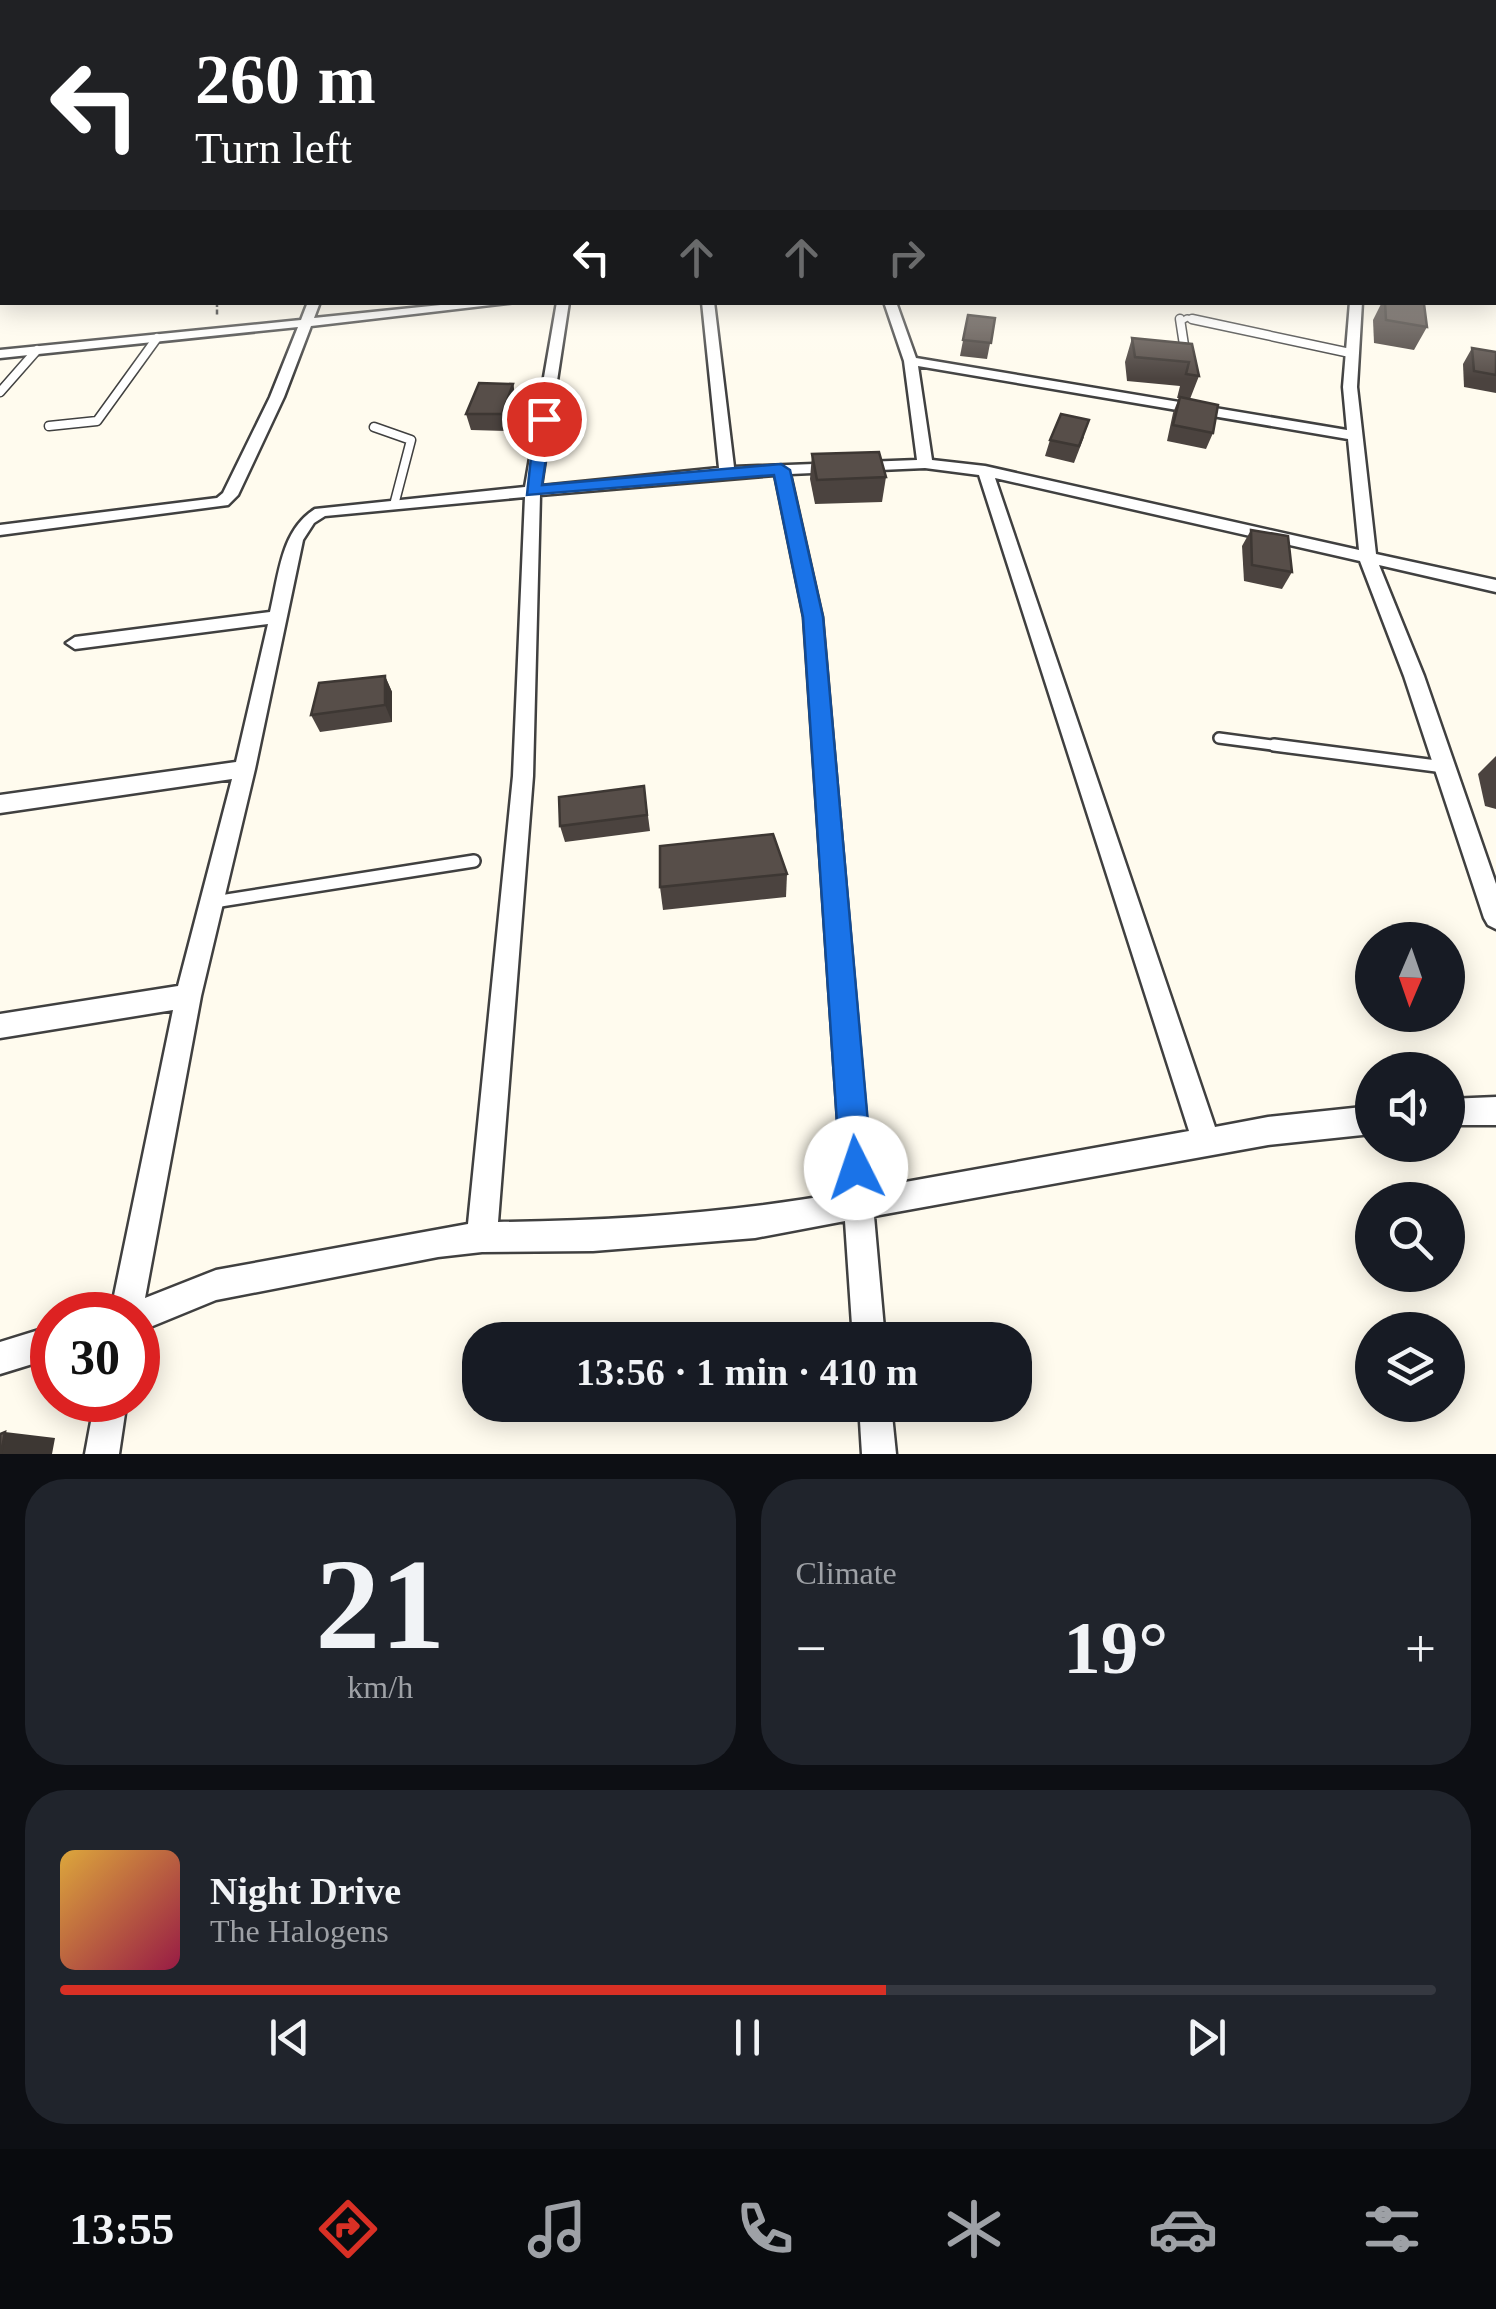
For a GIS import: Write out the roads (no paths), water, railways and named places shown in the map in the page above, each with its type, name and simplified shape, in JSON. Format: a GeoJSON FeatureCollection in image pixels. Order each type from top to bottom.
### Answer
{"type":"FeatureCollection","features":[{"type":"Feature","properties":{"kind":"street"},"geometry":{"type":"LineString","coordinates":[[0,530],[222,502],[230,494],[309,323],[313,305]]}},
{"type":"Feature","properties":{"kind":"street"},"geometry":{"type":"LineString","coordinates":[[482,1236],[523,776],[533,491],[563,305]]}},
{"type":"Feature","properties":{"kind":"street"},"geometry":{"type":"LineString","coordinates":[[708,305],[727,472]]}},
{"type":"Feature","properties":{"kind":"street"},"geometry":{"type":"LineString","coordinates":[[891,305],[911,361],[925,464]]}},
{"type":"Feature","properties":{"kind":"street"},"geometry":{"type":"LineString","coordinates":[[1356,305],[1350,353],[1368,558],[1496,918]]}},
{"type":"Feature","properties":{"kind":"street"},"geometry":{"type":"LineString","coordinates":[[0,354],[309,323],[435,306]]}},
{"type":"Feature","properties":{"kind":"street"},"geometry":{"type":"LineString","coordinates":[[911,361],[1356,436]]}},
{"type":"Feature","properties":{"kind":"street"},"geometry":{"type":"LineString","coordinates":[[130,1292],[188,996],[245,769],[295,540],[308,520],[321,512],[727,472],[925,464],[985,471],[1496,586]]}},
{"type":"Feature","properties":{"kind":"street"},"geometry":{"type":"LineString","coordinates":[[781,470],[813,617],[868,1322]]}},
{"type":"Feature","properties":{"kind":"street"},"geometry":{"type":"LineString","coordinates":[[985,471],[1207,1144]]}},
{"type":"Feature","properties":{"kind":"street"},"geometry":{"type":"LineString","coordinates":[[75,642],[278,617]]}},
{"type":"Feature","properties":{"kind":"street"},"geometry":{"type":"LineString","coordinates":[[0,804],[245,769]]}},
{"type":"Feature","properties":{"kind":"street"},"geometry":{"type":"LineString","coordinates":[[0,1026],[188,996]]}},
{"type":"Feature","properties":{"kind":"street"},"geometry":{"type":"LineString","coordinates":[[1465,1112],[1496,1111]]}},
{"type":"Feature","properties":{"kind":"street"},"geometry":{"type":"LineString","coordinates":[[160,1307],[216,1285],[482,1236],[592,1236],[755,1223],[859,1208],[1030,1171],[1207,1144],[1268,1130],[1355,1122]]}},
{"type":"Feature","properties":{"kind":"street"},"geometry":{"type":"LineString","coordinates":[[0,1358],[30,1349]]}},
{"type":"Feature","properties":{"kind":"street"},"geometry":{"type":"LineString","coordinates":[[102,1454],[107,1422]]}},
{"type":"Feature","properties":{"kind":"street"},"geometry":{"type":"LineString","coordinates":[[876,1422],[879,1454]]}},
{"type":"Feature","properties":{"kind":"lane"},"geometry":{"type":"LineString","coordinates":[[1184,345],[1180,320],[1188,318],[1350,353]]}},
{"type":"Feature","properties":{"kind":"lane"},"geometry":{"type":"LineString","coordinates":[[49,426],[97,421],[157,338]]}},
{"type":"Feature","properties":{"kind":"lane"},"geometry":{"type":"LineString","coordinates":[[0,392],[36,350]]}},
{"type":"Feature","properties":{"kind":"lane"},"geometry":{"type":"LineString","coordinates":[[374,427],[410,440],[394,505]]}},
{"type":"Feature","properties":{"kind":"lane"},"geometry":{"type":"LineString","coordinates":[[1219,738],[1445,768]]}},
{"type":"Feature","properties":{"kind":"lane"},"geometry":{"type":"LineString","coordinates":[[212,902],[474,861]]}}]}
